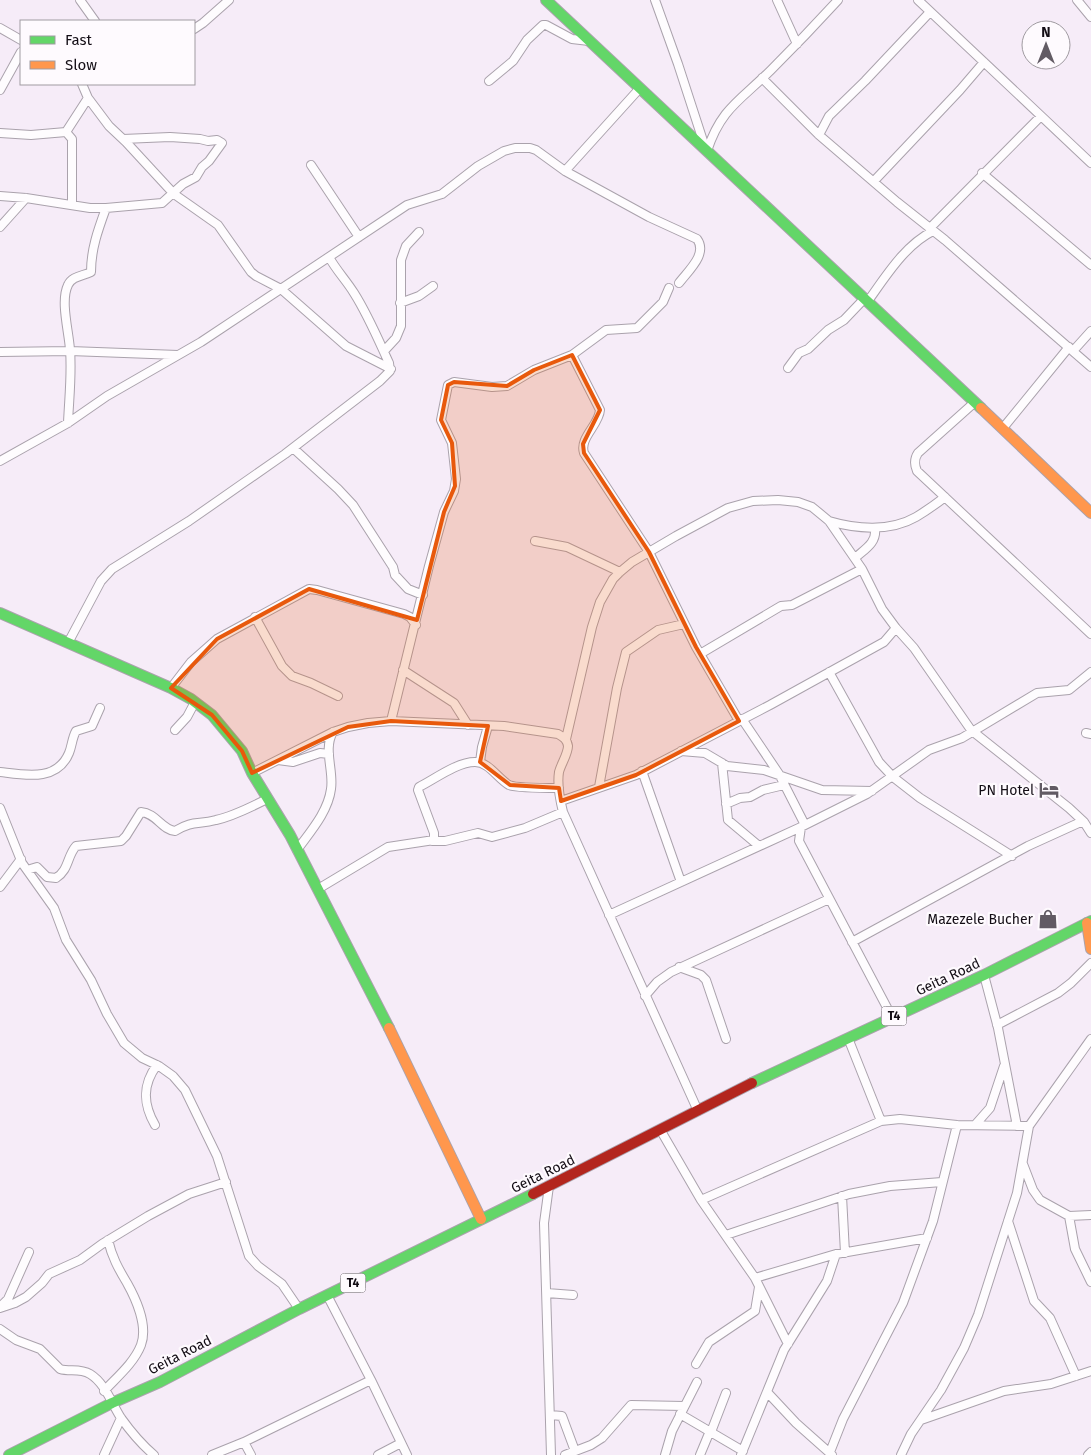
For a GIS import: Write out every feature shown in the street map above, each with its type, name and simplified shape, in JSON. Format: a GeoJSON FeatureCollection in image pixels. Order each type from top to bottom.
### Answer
{"type":"FeatureCollection","features":[{"type":"Feature","properties":{"kind":"main road"},"geometry":{"type":"LineString","coordinates":[[546,0],[866,299],[1091,513]]}},
{"type":"Feature","properties":{"kind":"main road"},"geometry":{"type":"LineString","coordinates":[[0,613],[171,688],[195,702],[212,716],[242,752],[318,889],[384,1017],[481,1219]]}},
{"type":"Feature","properties":{"kind":"main road"},"geometry":{"type":"LineString","coordinates":[[1089,922],[1091,949]]}},
{"type":"Feature","properties":{"kind":"main road","name":"Geita Road"},"geometry":{"type":"LineString","coordinates":[[9,1455],[112,1403],[160,1382],[299,1309],[698,1112],[776,1071],[984,975],[1089,922]]}},
{"type":"Feature","properties":{"kind":"street"},"geometry":{"type":"LineString","coordinates":[[80,0],[94,20]]}},
{"type":"Feature","properties":{"kind":"street"},"geometry":{"type":"LineString","coordinates":[[195,27],[203,23],[229,0]]}},
{"type":"Feature","properties":{"kind":"street"},"geometry":{"type":"LineString","coordinates":[[656,0],[706,150]]}},
{"type":"Feature","properties":{"kind":"street"},"geometry":{"type":"LineString","coordinates":[[777,0],[797,44]]}},
{"type":"Feature","properties":{"kind":"street"},"geometry":{"type":"LineString","coordinates":[[706,150],[713,133],[724,115],[797,44],[838,0]]}},
{"type":"Feature","properties":{"kind":"street"},"geometry":{"type":"LineString","coordinates":[[918,0],[1091,163]]}},
{"type":"Feature","properties":{"kind":"street"},"geometry":{"type":"LineString","coordinates":[[1078,0],[1091,17]]}},
{"type":"Feature","properties":{"kind":"street"},"geometry":{"type":"LineString","coordinates":[[819,135],[829,116],[930,12]]}},
{"type":"Feature","properties":{"kind":"street"},"geometry":{"type":"LineString","coordinates":[[489,81],[513,61],[527,40],[543,25],[572,39],[589,41]]}},
{"type":"Feature","properties":{"kind":"street"},"geometry":{"type":"LineString","coordinates":[[0,28],[20,39]]}},
{"type":"Feature","properties":{"kind":"street"},"geometry":{"type":"LineString","coordinates":[[0,90],[20,54]]}},
{"type":"Feature","properties":{"kind":"street"},"geometry":{"type":"LineString","coordinates":[[874,181],[965,85],[984,62]]}},
{"type":"Feature","properties":{"kind":"street"},"geometry":{"type":"LineString","coordinates":[[762,78],[819,135],[1091,367]]}},
{"type":"Feature","properties":{"kind":"street"},"geometry":{"type":"LineString","coordinates":[[82,85],[88,98],[109,126],[174,194],[218,225],[251,272],[281,289],[346,346],[390,369]]}},
{"type":"Feature","properties":{"kind":"street"},"geometry":{"type":"LineString","coordinates":[[565,171],[640,88]]}},
{"type":"Feature","properties":{"kind":"street"},"geometry":{"type":"LineString","coordinates":[[66,132],[88,98]]}},
{"type":"Feature","properties":{"kind":"street"},"geometry":{"type":"LineString","coordinates":[[788,368],[798,355],[808,349],[828,330],[844,320],[866,299],[894,265],[931,229],[982,173],[1041,116]]}},
{"type":"Feature","properties":{"kind":"street"},"geometry":{"type":"LineString","coordinates":[[0,133],[31,135],[66,132]]}},
{"type":"Feature","properties":{"kind":"street"},"geometry":{"type":"LineString","coordinates":[[66,132],[72,139],[72,204]]}},
{"type":"Feature","properties":{"kind":"street"},"geometry":{"type":"LineString","coordinates":[[0,196],[72,204],[90,208],[162,203],[183,184],[196,177],[202,167],[217,151],[221,142],[170,137],[123,139]]}},
{"type":"Feature","properties":{"kind":"street"},"geometry":{"type":"LineString","coordinates":[[0,462],[68,423],[107,396],[202,342],[410,203],[442,194],[478,166],[504,151],[514,148],[536,150],[565,171],[649,217],[697,239],[701,245],[697,260],[679,283]]}},
{"type":"Feature","properties":{"kind":"street"},"geometry":{"type":"LineString","coordinates":[[311,165],[359,237]]}},
{"type":"Feature","properties":{"kind":"street"},"geometry":{"type":"LineString","coordinates":[[982,173],[1091,265]]}},
{"type":"Feature","properties":{"kind":"street"},"geometry":{"type":"LineString","coordinates":[[0,227],[26,198]]}},
{"type":"Feature","properties":{"kind":"street"},"geometry":{"type":"LineString","coordinates":[[68,423],[70,351],[66,291],[73,279],[91,272],[94,241],[106,208]]}},
{"type":"Feature","properties":{"kind":"street"},"geometry":{"type":"LineString","coordinates":[[384,351],[399,333],[402,316],[400,303],[403,251],[419,232]]}},
{"type":"Feature","properties":{"kind":"street"},"geometry":{"type":"LineString","coordinates":[[329,257],[339,275],[356,296],[384,351],[390,369]]}},
{"type":"Feature","properties":{"kind":"street"},"geometry":{"type":"LineString","coordinates":[[400,303],[419,296],[434,286]]}},
{"type":"Feature","properties":{"kind":"street"},"geometry":{"type":"LineString","coordinates":[[391,721],[444,512],[455,486],[452,443],[441,420],[448,385],[454,382],[492,387],[507,386],[534,370],[572,355],[606,330],[634,329],[639,327],[663,302],[669,288]]}},
{"type":"Feature","properties":{"kind":"street"},"geometry":{"type":"LineString","coordinates":[[1003,428],[1071,349],[1091,331]]}},
{"type":"Feature","properties":{"kind":"street"},"geometry":{"type":"LineString","coordinates":[[0,352],[70,351],[178,355]]}},
{"type":"Feature","properties":{"kind":"street"},"geometry":{"type":"LineString","coordinates":[[572,355],[600,410],[600,416],[583,444],[584,453],[649,552],[700,654],[741,720],[779,774],[803,826],[799,841],[892,1017]]}},
{"type":"Feature","properties":{"kind":"street"},"geometry":{"type":"LineString","coordinates":[[68,643],[101,581],[112,569],[189,521],[293,448],[380,381],[390,369]]}},
{"type":"Feature","properties":{"kind":"street"},"geometry":{"type":"LineString","coordinates":[[975,402],[916,457],[915,466],[917,471],[1091,634]]}},
{"type":"Feature","properties":{"kind":"street"},"geometry":{"type":"LineString","coordinates":[[293,448],[353,505],[393,566],[395,575],[408,589],[423,595]]}},
{"type":"Feature","properties":{"kind":"street"},"geometry":{"type":"LineString","coordinates":[[698,1112],[563,812],[559,788],[559,773],[568,746],[566,739],[594,618],[600,602],[620,572],[632,562],[728,508],[753,501],[778,500],[798,502],[812,507],[829,520],[846,526],[875,528],[906,522],[945,497]]}},
{"type":"Feature","properties":{"kind":"street"},"geometry":{"type":"LineString","coordinates":[[829,520],[862,569],[880,605],[896,628],[914,648],[972,732],[1069,808],[1083,821],[1091,833]]}},
{"type":"Feature","properties":{"kind":"street"},"geometry":{"type":"LineString","coordinates":[[855,558],[873,542],[876,534],[875,528]]}},
{"type":"Feature","properties":{"kind":"street"},"geometry":{"type":"LineString","coordinates":[[535,541],[568,547],[620,572]]}},
{"type":"Feature","properties":{"kind":"street"},"geometry":{"type":"LineString","coordinates":[[700,654],[781,606],[792,605],[862,569]]}},
{"type":"Feature","properties":{"kind":"street"},"geometry":{"type":"LineString","coordinates":[[171,688],[191,662],[217,639],[306,590],[312,589],[404,614],[410,617],[416,625]]}},
{"type":"Feature","properties":{"kind":"street"},"geometry":{"type":"LineString","coordinates":[[255,618],[282,666],[292,676],[338,696]]}},
{"type":"Feature","properties":{"kind":"street"},"geometry":{"type":"LineString","coordinates":[[599,788],[617,688],[626,652],[658,630],[684,624]]}},
{"type":"Feature","properties":{"kind":"street"},"geometry":{"type":"LineString","coordinates":[[561,801],[642,772],[884,642],[896,628]]}},
{"type":"Feature","properties":{"kind":"street"},"geometry":{"type":"LineString","coordinates":[[403,670],[454,703],[468,725]]}},
{"type":"Feature","properties":{"kind":"street"},"geometry":{"type":"LineString","coordinates":[[829,672],[880,762],[893,777],[920,798],[1012,856]]}},
{"type":"Feature","properties":{"kind":"street"},"geometry":{"type":"LineString","coordinates":[[609,915],[803,826],[873,791],[929,750],[962,738],[1037,693],[1071,689],[1091,672]]}},
{"type":"Feature","properties":{"kind":"street"},"geometry":{"type":"LineString","coordinates":[[175,730],[187,717],[195,702]]}},
{"type":"Feature","properties":{"kind":"street"},"geometry":{"type":"LineString","coordinates":[[0,772],[17,774],[47,774],[52,772],[66,758],[76,731],[92,726],[100,708]]}},
{"type":"Feature","properties":{"kind":"street"},"geometry":{"type":"LineString","coordinates":[[252,773],[333,732],[348,727],[391,721],[527,729],[558,734],[566,739]]}},
{"type":"Feature","properties":{"kind":"street"},"geometry":{"type":"LineString","coordinates":[[480,762],[488,726]]}},
{"type":"Feature","properties":{"kind":"street"},"geometry":{"type":"LineString","coordinates":[[297,850],[320,818],[331,791],[329,741],[333,732]]}},
{"type":"Feature","properties":{"kind":"street"},"geometry":{"type":"LineString","coordinates":[[681,751],[709,755],[730,767],[764,770],[825,790],[873,791]]}},
{"type":"Feature","properties":{"kind":"street"},"geometry":{"type":"LineString","coordinates":[[278,760],[293,762],[320,753],[330,754]]}},
{"type":"Feature","properties":{"kind":"street"},"geometry":{"type":"LineString","coordinates":[[432,841],[434,840],[434,833],[418,788],[447,770],[471,762],[480,762],[510,785],[559,788]]}},
{"type":"Feature","properties":{"kind":"street"},"geometry":{"type":"LineString","coordinates":[[722,763],[729,822],[759,846]]}},
{"type":"Feature","properties":{"kind":"street"},"geometry":{"type":"LineString","coordinates":[[642,772],[680,882]]}},
{"type":"Feature","properties":{"kind":"street"},"geometry":{"type":"LineString","coordinates":[[726,804],[740,798],[750,797],[763,790],[784,785]]}},
{"type":"Feature","properties":{"kind":"street"},"geometry":{"type":"LineString","coordinates":[[27,870],[37,866],[47,877],[56,878],[64,872],[76,846],[121,841],[141,812],[154,817],[169,830],[175,831],[185,825],[215,821],[268,798]]}},
{"type":"Feature","properties":{"kind":"street"},"geometry":{"type":"LineString","coordinates":[[0,808],[21,859],[54,908],[66,940],[91,980],[107,1014],[124,1043],[142,1058],[173,1076],[185,1090],[217,1156],[249,1256],[258,1266],[282,1284],[299,1309]]}},
{"type":"Feature","properties":{"kind":"street"},"geometry":{"type":"LineString","coordinates":[[318,889],[388,846],[445,840],[478,833],[492,837],[525,828],[563,812]]}},
{"type":"Feature","properties":{"kind":"street"},"geometry":{"type":"LineString","coordinates":[[852,942],[1012,856],[1083,821]]}},
{"type":"Feature","properties":{"kind":"street"},"geometry":{"type":"LineString","coordinates":[[0,888],[4,879],[21,859]]}},
{"type":"Feature","properties":{"kind":"street"},"geometry":{"type":"LineString","coordinates":[[645,996],[664,976],[679,967],[829,899]]}},
{"type":"Feature","properties":{"kind":"street"},"geometry":{"type":"LineString","coordinates":[[997,1025],[1058,994],[1072,983],[1091,963]]}},
{"type":"Feature","properties":{"kind":"street"},"geometry":{"type":"LineString","coordinates":[[679,967],[701,975],[706,980],[726,1040]]}},
{"type":"Feature","properties":{"kind":"street"},"geometry":{"type":"LineString","coordinates":[[984,975],[997,1025],[1017,1126]]}},
{"type":"Feature","properties":{"kind":"street"},"geometry":{"type":"LineString","coordinates":[[848,1038],[881,1121]]}},
{"type":"Feature","properties":{"kind":"street"},"geometry":{"type":"LineString","coordinates":[[901,1455],[911,1434],[941,1390],[964,1348],[978,1315],[1017,1193],[1029,1126],[1091,1039]]}},
{"type":"Feature","properties":{"kind":"street"},"geometry":{"type":"LineString","coordinates":[[975,1125],[990,1108],[1004,1064]]}},
{"type":"Feature","properties":{"kind":"street"},"geometry":{"type":"LineString","coordinates":[[155,1125],[145,1099],[148,1080],[157,1065]]}},
{"type":"Feature","properties":{"kind":"street"},"geometry":{"type":"LineString","coordinates":[[701,1200],[881,1121],[900,1120],[957,1125],[1029,1126]]}},
{"type":"Feature","properties":{"kind":"street"},"geometry":{"type":"LineString","coordinates":[[767,1392],[830,1454],[843,1419],[903,1303],[928,1238],[957,1125]]}},
{"type":"Feature","properties":{"kind":"street"},"geometry":{"type":"LineString","coordinates":[[661,1130],[701,1200],[755,1278],[788,1344]]}},
{"type":"Feature","properties":{"kind":"street"},"geometry":{"type":"LineString","coordinates":[[1022,1164],[1033,1190],[1040,1200],[1070,1216],[1091,1215]]}},
{"type":"Feature","properties":{"kind":"street"},"geometry":{"type":"LineString","coordinates":[[0,1307],[15,1304],[42,1283],[49,1274],[80,1260],[108,1240],[148,1216],[189,1194],[226,1182]]}},
{"type":"Feature","properties":{"kind":"street"},"geometry":{"type":"LineString","coordinates":[[726,1235],[842,1196],[890,1186],[942,1182]]}},
{"type":"Feature","properties":{"kind":"street"},"geometry":{"type":"LineString","coordinates":[[549,1186],[545,1215],[550,1415],[549,1454]]}},
{"type":"Feature","properties":{"kind":"street"},"geometry":{"type":"LineString","coordinates":[[565,1455],[591,1445],[602,1438],[633,1405],[682,1410],[710,1432],[742,1453],[788,1344],[827,1281],[841,1254],[842,1196]]}},
{"type":"Feature","properties":{"kind":"street"},"geometry":{"type":"LineString","coordinates":[[1070,1216],[1075,1249],[1091,1282]]}},
{"type":"Feature","properties":{"kind":"street"},"geometry":{"type":"LineString","coordinates":[[1008,1220],[1034,1301],[1050,1318],[1076,1376]]}},
{"type":"Feature","properties":{"kind":"street"},"geometry":{"type":"LineString","coordinates":[[755,1278],[841,1254],[928,1238]]}},
{"type":"Feature","properties":{"kind":"street"},"geometry":{"type":"LineString","coordinates":[[104,1391],[133,1359],[141,1344],[142,1333],[142,1321],[134,1297],[111,1255],[108,1240]]}},
{"type":"Feature","properties":{"kind":"street"},"geometry":{"type":"LineString","coordinates":[[0,1307],[8,1299],[29,1252]]}},
{"type":"Feature","properties":{"kind":"street"},"geometry":{"type":"LineString","coordinates":[[696,1364],[709,1342],[755,1312],[759,1286]]}},
{"type":"Feature","properties":{"kind":"street"},"geometry":{"type":"LineString","coordinates":[[547,1293],[573,1295]]}},
{"type":"Feature","properties":{"kind":"street"},"geometry":{"type":"LineString","coordinates":[[327,1296],[371,1380],[407,1455]]}},
{"type":"Feature","properties":{"kind":"street"},"geometry":{"type":"LineString","coordinates":[[0,1329],[16,1340],[40,1349],[60,1369],[77,1370],[89,1374],[100,1382],[121,1418],[141,1444],[154,1455]]}},
{"type":"Feature","properties":{"kind":"street"},"geometry":{"type":"LineString","coordinates":[[921,1420],[1004,1391],[1052,1384],[1091,1371]]}},
{"type":"Feature","properties":{"kind":"street"},"geometry":{"type":"LineString","coordinates":[[212,1455],[244,1442],[371,1380]]}},
{"type":"Feature","properties":{"kind":"street"},"geometry":{"type":"LineString","coordinates":[[664,1455],[672,1432],[697,1382]]}},
{"type":"Feature","properties":{"kind":"street"},"geometry":{"type":"LineString","coordinates":[[700,1455],[726,1393]]}},
{"type":"Feature","properties":{"kind":"street"},"geometry":{"type":"LineString","coordinates":[[550,1415],[562,1416],[575,1451]]}},
{"type":"Feature","properties":{"kind":"street"},"geometry":{"type":"LineString","coordinates":[[104,1455],[121,1418]]}},
{"type":"Feature","properties":{"kind":"street"},"geometry":{"type":"LineString","coordinates":[[244,1442],[251,1455]]}},
{"type":"Feature","properties":{"kind":"street"},"geometry":{"type":"LineString","coordinates":[[378,1455],[401,1443]]}},
{"type":"Feature","properties":{"kind":"street"},"geometry":{"type":"LineString","coordinates":[[1088,1455],[1091,1452]]}},
{"type":"Feature","properties":{"kind":"highlighted area"},"geometry":{"type":"Polygon","coordinates":[[[572,355],[600,410],[583,444],[584,453],[649,552],[696,647],[739,721],[636,775],[561,801],[559,788],[510,785],[480,762],[488,726],[391,721],[348,727],[252,773],[242,751],[212,715],[171,688],[217,639],[309,589],[417,620],[444,512],[455,486],[452,443],[441,420],[448,385],[454,382],[507,386],[534,370],[572,355]]]}},
{"type":"Feature","properties":{"kind":"traffic: fast"},"geometry":{"type":"LineString","coordinates":[[546,0],[981,408]]}},
{"type":"Feature","properties":{"kind":"traffic: fast"},"geometry":{"type":"LineString","coordinates":[[0,613],[171,688],[191,699],[212,715],[242,751],[252,773],[290,835],[389,1028]]}},
{"type":"Feature","properties":{"kind":"traffic: fast"},"geometry":{"type":"LineString","coordinates":[[752,1083],[984,975],[1091,921]]}},
{"type":"Feature","properties":{"kind":"traffic: fast"},"geometry":{"type":"LineString","coordinates":[[9,1455],[112,1403],[160,1382],[299,1309],[533,1194]]}},
{"type":"Feature","properties":{"kind":"traffic: slow"},"geometry":{"type":"LineString","coordinates":[[981,408],[1091,513]]}},
{"type":"Feature","properties":{"kind":"traffic: slow"},"geometry":{"type":"LineString","coordinates":[[1087,923],[1091,949]]}},
{"type":"Feature","properties":{"kind":"traffic: slow"},"geometry":{"type":"LineString","coordinates":[[389,1028],[481,1219]]}},
{"type":"Feature","properties":{"kind":"traffic: jam"},"geometry":{"type":"LineString","coordinates":[[533,1194],[752,1083]]}},
{"type":"Feature","properties":{"kind":"place","name":"PN Hotel"},"geometry":{"type":"Point","coordinates":[1049,790]}},
{"type":"Feature","properties":{"kind":"place","name":"Mazezele Bucher"},"geometry":{"type":"Point","coordinates":[1048,919]}}]}
